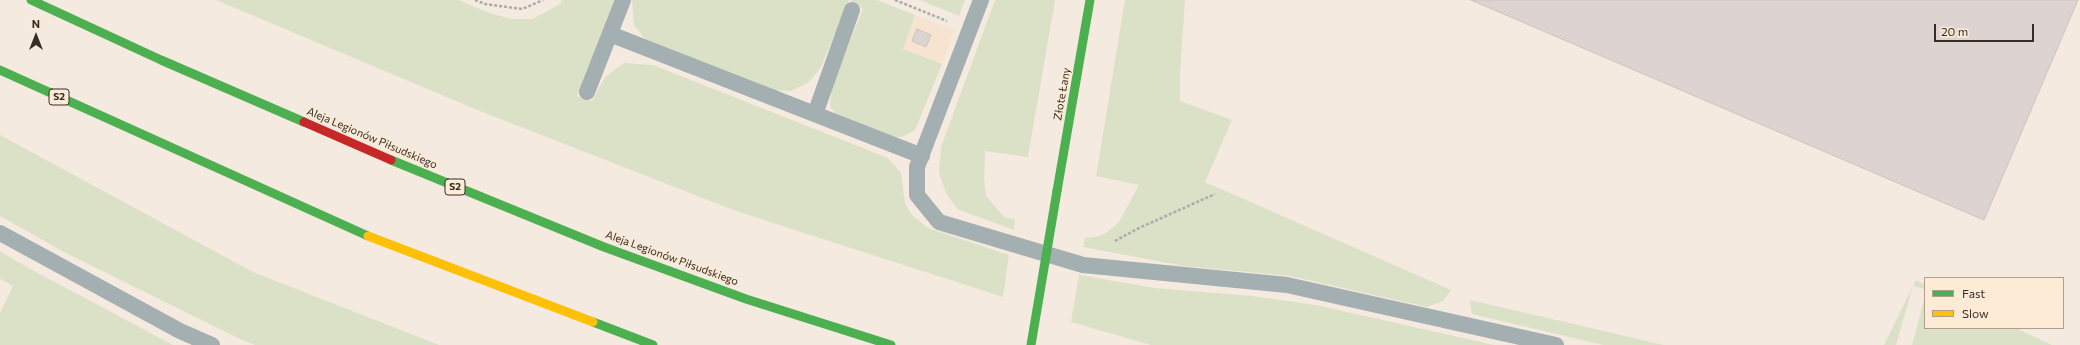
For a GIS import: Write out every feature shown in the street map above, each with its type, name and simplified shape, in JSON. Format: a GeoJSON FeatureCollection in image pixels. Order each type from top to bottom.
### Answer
{"type":"FeatureCollection","features":[{"type":"Feature","properties":{"kind":"main road","name":"Aleja Legionów Piłsudskiego"},"geometry":{"type":"LineString","coordinates":[[31,0],[205,79],[423,174],[604,247],[746,298],[891,345]]}},
{"type":"Feature","properties":{"kind":"main road","name":"Złote Łany"},"geometry":{"type":"LineString","coordinates":[[1031,345],[1090,0]]}},
{"type":"Feature","properties":{"kind":"main road","name":"S2"},"geometry":{"type":"LineString","coordinates":[[0,70],[356,231],[653,345]]}},
{"type":"Feature","properties":{"kind":"lane"},"geometry":{"type":"LineString","coordinates":[[587,92],[623,0]]}},
{"type":"Feature","properties":{"kind":"lane"},"geometry":{"type":"LineString","coordinates":[[981,0],[917,167],[917,195],[939,222],[1083,265],[1287,285],[1556,345]]}},
{"type":"Feature","properties":{"kind":"lane"},"geometry":{"type":"LineString","coordinates":[[815,114],[852,10]]}},
{"type":"Feature","properties":{"kind":"lane"},"geometry":{"type":"LineString","coordinates":[[610,34],[922,156]]}},
{"type":"Feature","properties":{"kind":"lane"},"geometry":{"type":"LineString","coordinates":[[0,233],[180,331],[212,345]]}},
{"type":"Feature","properties":{"kind":"path"},"geometry":{"type":"LineString","coordinates":[[475,0],[485,4],[522,9],[543,0]]}},
{"type":"Feature","properties":{"kind":"path"},"geometry":{"type":"LineString","coordinates":[[895,0],[970,30]]}},
{"type":"Feature","properties":{"kind":"path"},"geometry":{"type":"LineString","coordinates":[[1103,267],[1108,245],[1137,229],[1215,194]]}},
{"type":"Feature","properties":{"kind":"shaded area"},"geometry":{"type":"Polygon","coordinates":[[[915,15],[954,30],[942,64],[903,49],[915,15]]]}},
{"type":"Feature","properties":{"kind":"green space"},"geometry":{"type":"Polygon","coordinates":[[[216,0],[459,0],[489,13],[511,19],[533,19],[560,4],[562,0],[614,0],[577,96],[592,101],[605,77],[624,63],[653,65],[888,158],[901,173],[905,203],[911,214],[928,228],[1009,255],[1003,297],[736,211],[475,109],[216,0]]]}},
{"type":"Feature","properties":{"kind":"green space"},"geometry":{"type":"Polygon","coordinates":[[[632,0],[849,0],[821,67],[809,82],[791,91],[768,90],[650,45],[634,25],[632,0]]]}},
{"type":"Feature","properties":{"kind":"green space"},"geometry":{"type":"Polygon","coordinates":[[[850,0],[877,0],[915,15],[903,49],[942,64],[915,130],[902,137],[886,137],[837,115],[830,107],[832,85],[863,9],[850,0]]]}},
{"type":"Feature","properties":{"kind":"green space"},"geometry":{"type":"Polygon","coordinates":[[[920,0],[965,0],[959,16],[920,0]]]}},
{"type":"Feature","properties":{"kind":"green space"},"geometry":{"type":"Polygon","coordinates":[[[995,0],[1055,0],[1028,157],[985,151],[984,178],[986,196],[1004,217],[1015,220],[1014,230],[957,209],[946,193],[939,173],[941,147],[995,0]]]}},
{"type":"Feature","properties":{"kind":"green space"},"geometry":{"type":"Polygon","coordinates":[[[1125,0],[1185,0],[1180,73],[1180,101],[1232,120],[1205,182],[1451,290],[1443,301],[1427,307],[1290,276],[1184,266],[1083,247],[1085,238],[1096,237],[1106,233],[1119,222],[1139,185],[1096,176],[1125,0]]]}},
{"type":"Feature","properties":{"kind":"green space"},"geometry":{"type":"Polygon","coordinates":[[[0,135],[253,272],[439,345],[255,345],[240,339],[66,253],[0,216],[0,135]]]}},
{"type":"Feature","properties":{"kind":"green space"},"geometry":{"type":"Polygon","coordinates":[[[0,251],[23,265],[173,345],[0,345],[0,313],[13,286],[0,279],[0,251]]]}},
{"type":"Feature","properties":{"kind":"green space"},"geometry":{"type":"Polygon","coordinates":[[[1079,275],[1155,288],[1252,296],[1316,305],[1494,345],[1151,345],[1071,322],[1079,275]]]}},
{"type":"Feature","properties":{"kind":"green space"},"geometry":{"type":"Polygon","coordinates":[[[1916,280],[1924,284],[1924,289],[1913,286],[1916,280]]]}},
{"type":"Feature","properties":{"kind":"green space"},"geometry":{"type":"Polygon","coordinates":[[[1913,286],[1896,345],[1884,345],[1913,286]]]}},
{"type":"Feature","properties":{"kind":"green space"},"geometry":{"type":"Polygon","coordinates":[[[1470,300],[1664,345],[1603,345],[1472,314],[1470,300]]]}},
{"type":"Feature","properties":{"kind":"green space"},"geometry":{"type":"Polygon","coordinates":[[[1924,300],[1924,329],[2018,329],[2052,345],[1912,345],[1924,300]]]}},
{"type":"Feature","properties":{"kind":"building"},"geometry":{"type":"Polygon","coordinates":[[[1471,0],[2078,0],[1984,220],[1471,0]]]}},
{"type":"Feature","properties":{"kind":"building"},"geometry":{"type":"Polygon","coordinates":[[[917,29],[931,35],[926,47],[912,41],[917,29]]]}},
{"type":"Feature","properties":{"kind":"traffic: fast"},"geometry":{"type":"LineString","coordinates":[[31,0],[161,60],[304,122]]}},
{"type":"Feature","properties":{"kind":"traffic: fast"},"geometry":{"type":"LineString","coordinates":[[1057,191],[1090,0]]}},
{"type":"Feature","properties":{"kind":"traffic: fast"},"geometry":{"type":"LineString","coordinates":[[0,70],[368,236]]}},
{"type":"Feature","properties":{"kind":"traffic: fast"},"geometry":{"type":"LineString","coordinates":[[391,160],[604,247],[746,299],[891,345]]}},
{"type":"Feature","properties":{"kind":"traffic: fast"},"geometry":{"type":"LineString","coordinates":[[1031,345],[1057,191]]}},
{"type":"Feature","properties":{"kind":"traffic: fast"},"geometry":{"type":"LineString","coordinates":[[593,322],[653,345]]}},
{"type":"Feature","properties":{"kind":"traffic: slow"},"geometry":{"type":"LineString","coordinates":[[368,236],[593,322]]}},
{"type":"Feature","properties":{"kind":"traffic: jam"},"geometry":{"type":"LineString","coordinates":[[304,122],[391,160]]}}]}
